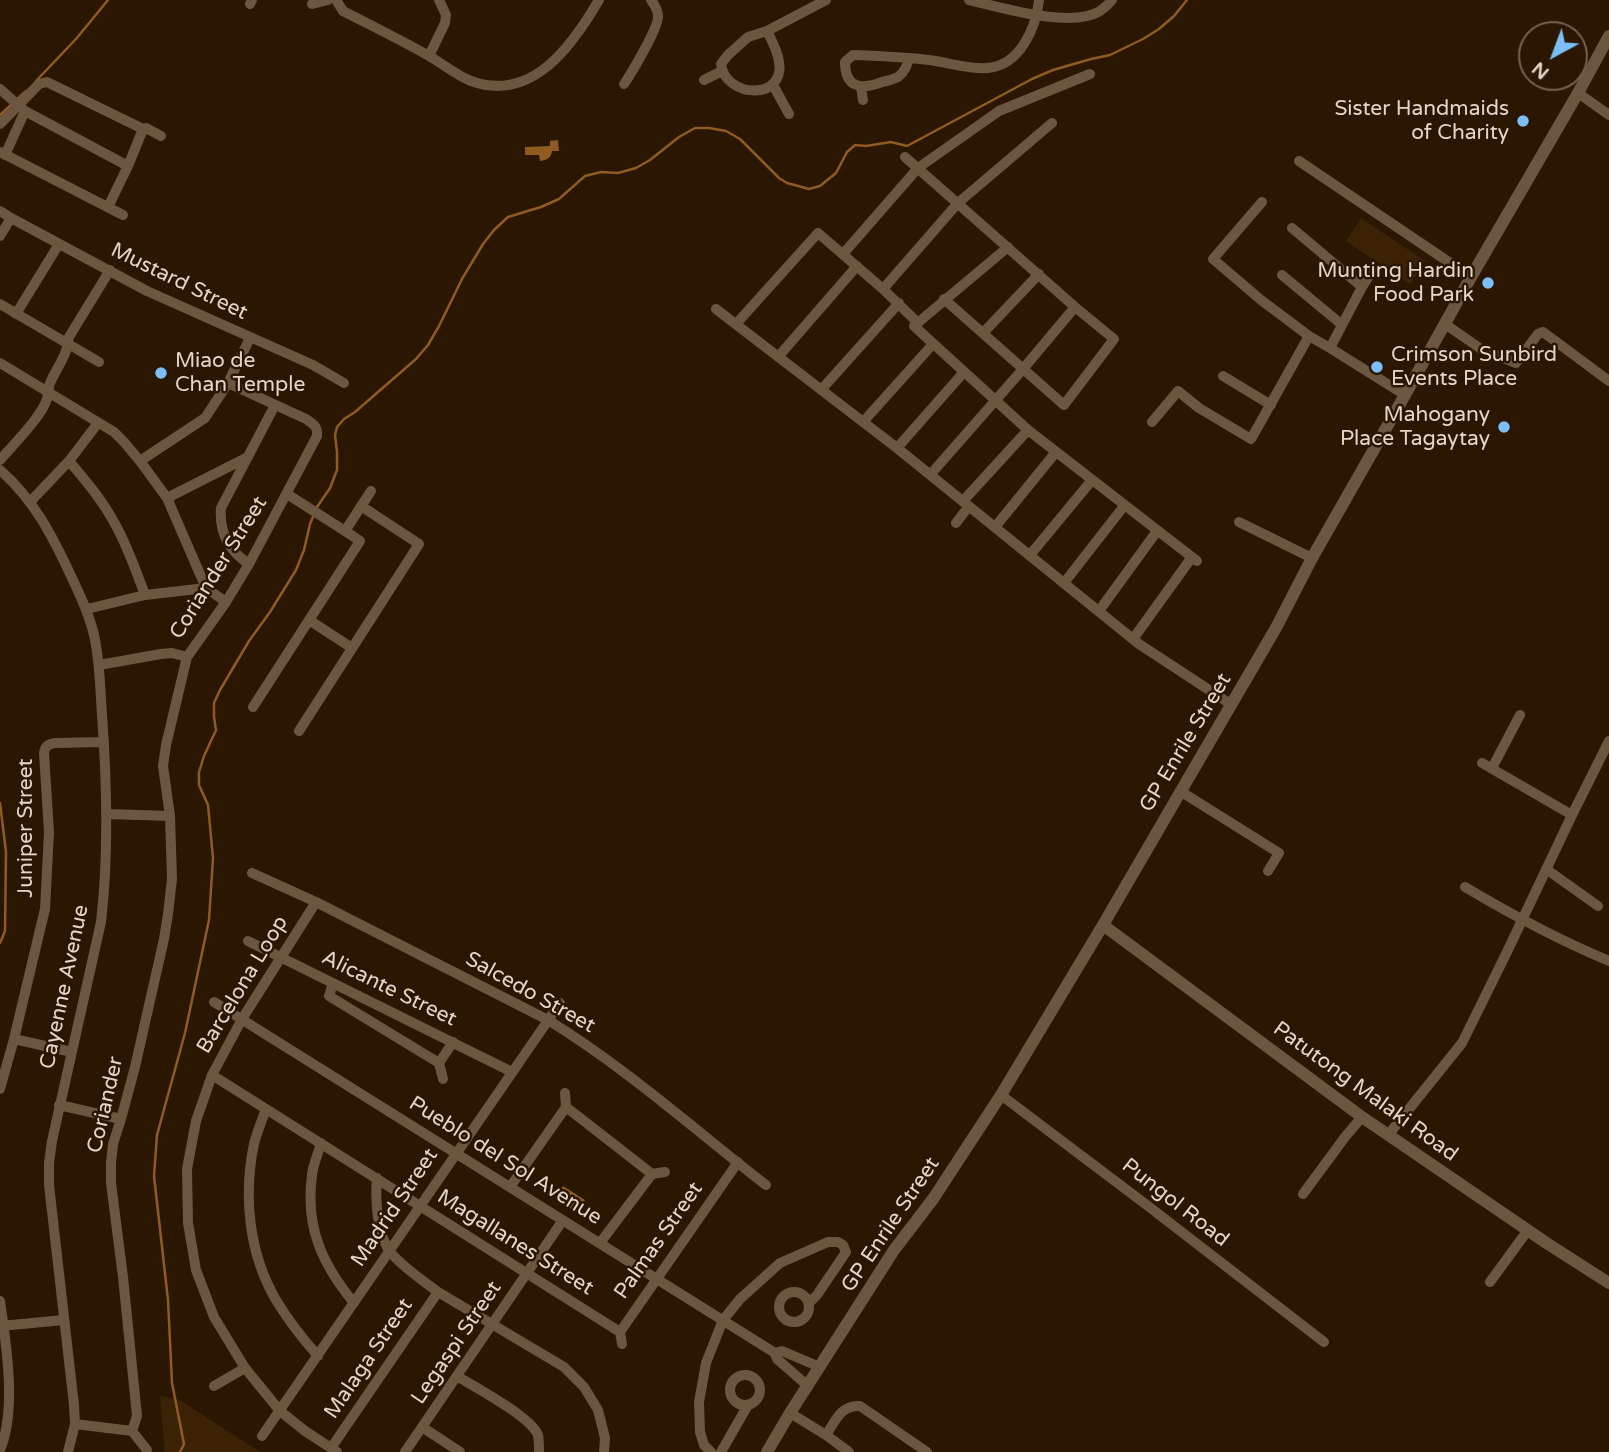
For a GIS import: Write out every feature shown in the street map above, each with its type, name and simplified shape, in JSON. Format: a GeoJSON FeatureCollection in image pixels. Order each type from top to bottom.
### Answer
{"type":"FeatureCollection","features":[{"type":"Feature","properties":{"kind":"street"},"geometry":{"type":"LineString","coordinates":[[312,4],[328,0]]}},
{"type":"Feature","properties":{"kind":"street"},"geometry":{"type":"LineString","coordinates":[[336,0],[343,11],[429,56],[462,77],[500,86],[521,83],[538,74],[560,55],[587,21],[599,0]]}},
{"type":"Feature","properties":{"kind":"street"},"geometry":{"type":"LineString","coordinates":[[429,56],[445,23],[446,15],[439,0]]}},
{"type":"Feature","properties":{"kind":"street"},"geometry":{"type":"LineString","coordinates":[[624,84],[663,16],[651,0]]}},
{"type":"Feature","properties":{"kind":"street"},"geometry":{"type":"LineString","coordinates":[[766,31],[779,63],[779,75],[773,85],[768,89],[741,88],[728,81],[721,64],[748,37],[766,31],[826,0]]}},
{"type":"Feature","properties":{"kind":"street"},"geometry":{"type":"LineString","coordinates":[[970,0],[1037,16],[1090,15],[1100,11],[1112,0]]}},
{"type":"Feature","properties":{"kind":"street"},"geometry":{"type":"LineString","coordinates":[[909,58],[906,68],[899,76],[870,87],[853,84],[845,72],[845,62],[853,55],[909,58],[987,68],[1001,65],[1012,59],[1021,48],[1034,26],[1040,0]]}},
{"type":"Feature","properties":{"kind":"street","name":"GP Enrile Street"},"geometry":{"type":"LineString","coordinates":[[767,1452],[894,1250],[933,1199],[1000,1095],[1103,925],[1277,626],[1312,558],[1609,36]]}},
{"type":"Feature","properties":{"kind":"street"},"geometry":{"type":"LineString","coordinates":[[704,80],[722,71]]}},
{"type":"Feature","properties":{"kind":"street"},"geometry":{"type":"LineString","coordinates":[[843,254],[918,168],[999,111],[1090,74]]}},
{"type":"Feature","properties":{"kind":"street"},"geometry":{"type":"LineString","coordinates":[[0,124],[17,104],[39,85],[47,82],[162,136]]}},
{"type":"Feature","properties":{"kind":"street"},"geometry":{"type":"LineString","coordinates":[[773,85],[789,114]]}},
{"type":"Feature","properties":{"kind":"street"},"geometry":{"type":"LineString","coordinates":[[861,87],[863,100]]}},
{"type":"Feature","properties":{"kind":"street"},"geometry":{"type":"LineString","coordinates":[[0,89],[17,104],[128,166]]}},
{"type":"Feature","properties":{"kind":"street"},"geometry":{"type":"LineString","coordinates":[[1578,93],[1609,115]]}},
{"type":"Feature","properties":{"kind":"street"},"geometry":{"type":"LineString","coordinates":[[17,104],[3,154],[123,215]]}},
{"type":"Feature","properties":{"kind":"street"},"geometry":{"type":"LineString","coordinates":[[883,289],[958,204],[1052,123]]}},
{"type":"Feature","properties":{"kind":"street"},"geometry":{"type":"LineString","coordinates":[[108,207],[143,129]]}},
{"type":"Feature","properties":{"kind":"street"},"geometry":{"type":"LineString","coordinates":[[905,156],[1114,339],[1064,405],[944,299]]}},
{"type":"Feature","properties":{"kind":"street"},"geometry":{"type":"LineString","coordinates":[[1299,161],[1471,277]]}},
{"type":"Feature","properties":{"kind":"street"},"geometry":{"type":"LineString","coordinates":[[1262,202],[1213,259],[1308,336],[1405,395]]}},
{"type":"Feature","properties":{"kind":"street","name":"Mustard Street"},"geometry":{"type":"LineString","coordinates":[[0,211],[147,291],[313,365],[344,383]]}},
{"type":"Feature","properties":{"kind":"street"},"geometry":{"type":"LineString","coordinates":[[0,236],[11,218]]}},
{"type":"Feature","properties":{"kind":"street"},"geometry":{"type":"LineString","coordinates":[[1292,228],[1362,287]]}},
{"type":"Feature","properties":{"kind":"street"},"geometry":{"type":"LineString","coordinates":[[736,324],[818,233],[899,303],[918,323]]}},
{"type":"Feature","properties":{"kind":"street"},"geometry":{"type":"LineString","coordinates":[[16,314],[60,244]]}},
{"type":"Feature","properties":{"kind":"street"},"geometry":{"type":"LineString","coordinates":[[1008,247],[914,326],[1028,430],[1195,559],[1133,639]]}},
{"type":"Feature","properties":{"kind":"street"},"geometry":{"type":"LineString","coordinates":[[778,357],[857,266]]}},
{"type":"Feature","properties":{"kind":"street"},"geometry":{"type":"LineString","coordinates":[[0,460],[35,419],[47,400],[49,385],[69,345],[69,337],[110,270]]}},
{"type":"Feature","properties":{"kind":"street"},"geometry":{"type":"LineString","coordinates":[[1330,348],[1371,273]]}},
{"type":"Feature","properties":{"kind":"street"},"geometry":{"type":"LineString","coordinates":[[983,333],[1039,274]]}},
{"type":"Feature","properties":{"kind":"street"},"geometry":{"type":"LineString","coordinates":[[1282,275],[1341,324]]}},
{"type":"Feature","properties":{"kind":"street"},"geometry":{"type":"LineString","coordinates":[[821,390],[899,303]]}},
{"type":"Feature","properties":{"kind":"street"},"geometry":{"type":"LineString","coordinates":[[0,304],[99,362]]}},
{"type":"Feature","properties":{"kind":"street"},"geometry":{"type":"LineString","coordinates":[[930,475],[1075,307]]}},
{"type":"Feature","properties":{"kind":"street"},"geometry":{"type":"LineString","coordinates":[[716,309],[897,448],[1133,639],[1231,705]]}},
{"type":"Feature","properties":{"kind":"street"},"geometry":{"type":"LineString","coordinates":[[1445,324],[1481,349],[1516,363],[1538,334],[1544,332],[1609,382]]}},
{"type":"Feature","properties":{"kind":"street"},"geometry":{"type":"LineString","coordinates":[[1152,422],[1178,391],[1199,408],[1251,439],[1308,336]]}},
{"type":"Feature","properties":{"kind":"street"},"geometry":{"type":"LineString","coordinates":[[140,461],[205,418],[228,383],[250,338]]}},
{"type":"Feature","properties":{"kind":"street"},"geometry":{"type":"LineString","coordinates":[[863,422],[933,344]]}},
{"type":"Feature","properties":{"kind":"street"},"geometry":{"type":"LineString","coordinates":[[0,377],[4,365],[114,432],[140,461],[167,498],[206,588],[226,602]]}},
{"type":"Feature","properties":{"kind":"street"},"geometry":{"type":"LineString","coordinates":[[897,448],[964,372]]}},
{"type":"Feature","properties":{"kind":"street"},"geometry":{"type":"LineString","coordinates":[[1223,376],[1271,405]]}},
{"type":"Feature","properties":{"kind":"street"},"geometry":{"type":"LineString","coordinates":[[228,383],[275,405],[221,508],[220,515],[228,544],[248,564]]}},
{"type":"Feature","properties":{"kind":"street","name":"Coriander Street"},"geometry":{"type":"LineString","coordinates":[[170,816],[163,766],[187,657],[226,602],[317,436],[315,425],[275,405]]}},
{"type":"Feature","properties":{"kind":"street"},"geometry":{"type":"LineString","coordinates":[[30,502],[69,461],[98,423]]}},
{"type":"Feature","properties":{"kind":"street"},"geometry":{"type":"LineString","coordinates":[[956,523],[966,504],[1028,430]]}},
{"type":"Feature","properties":{"kind":"street"},"geometry":{"type":"LineString","coordinates":[[995,527],[1056,452]]}},
{"type":"Feature","properties":{"kind":"street"},"geometry":{"type":"LineString","coordinates":[[167,498],[249,457]]}},
{"type":"Feature","properties":{"kind":"street"},"geometry":{"type":"LineString","coordinates":[[69,461],[94,491],[115,523],[145,595]]}},
{"type":"Feature","properties":{"kind":"street","name":"Cayenne Avenue"},"geometry":{"type":"LineString","coordinates":[[0,470],[30,502],[52,538],[87,609],[99,665],[106,814],[101,922],[59,1105],[49,1163],[49,1185],[75,1424],[68,1452]]}},
{"type":"Feature","properties":{"kind":"street"},"geometry":{"type":"LineString","coordinates":[[1030,555],[1091,480]]}},
{"type":"Feature","properties":{"kind":"street"},"geometry":{"type":"LineString","coordinates":[[345,531],[371,491]]}},
{"type":"Feature","properties":{"kind":"street"},"geometry":{"type":"LineString","coordinates":[[253,707],[360,541],[287,494]]}},
{"type":"Feature","properties":{"kind":"street"},"geometry":{"type":"LineString","coordinates":[[299,731],[419,544],[361,506]]}},
{"type":"Feature","properties":{"kind":"street"},"geometry":{"type":"LineString","coordinates":[[1064,583],[1124,506]]}},
{"type":"Feature","properties":{"kind":"street"},"geometry":{"type":"LineString","coordinates":[[1239,522],[1312,558]]}},
{"type":"Feature","properties":{"kind":"street"},"geometry":{"type":"LineString","coordinates":[[1099,611],[1157,531]]}},
{"type":"Feature","properties":{"kind":"street"},"geometry":{"type":"LineString","coordinates":[[87,609],[145,595],[206,588]]}},
{"type":"Feature","properties":{"kind":"street"},"geometry":{"type":"LineString","coordinates":[[309,620],[352,648]]}},
{"type":"Feature","properties":{"kind":"street"},"geometry":{"type":"LineString","coordinates":[[99,665],[172,653],[187,657]]}},
{"type":"Feature","properties":{"kind":"street"},"geometry":{"type":"LineString","coordinates":[[1520,715],[1487,766],[1572,815]]}},
{"type":"Feature","properties":{"kind":"street"},"geometry":{"type":"LineString","coordinates":[[1389,1135],[1462,1043],[1609,741]]}},
{"type":"Feature","properties":{"kind":"street","name":"Juniper Street"},"geometry":{"type":"LineString","coordinates":[[0,1089],[45,909],[49,832],[45,748],[56,743],[104,742]]}},
{"type":"Feature","properties":{"kind":"street"},"geometry":{"type":"LineString","coordinates":[[1180,791],[1279,853],[1268,871]]}},
{"type":"Feature","properties":{"kind":"street"},"geometry":{"type":"LineString","coordinates":[[106,814],[170,816]]}},
{"type":"Feature","properties":{"kind":"street","name":"Coriander"},"geometry":{"type":"LineString","coordinates":[[132,1431],[137,1416],[111,1173],[113,1144],[154,985],[168,914],[172,879],[170,816]]}},
{"type":"Feature","properties":{"kind":"street"},"geometry":{"type":"LineString","coordinates":[[1546,869],[1598,906]]}},
{"type":"Feature","properties":{"kind":"street","name":"Salcedo Street"},"geometry":{"type":"LineString","coordinates":[[252,873],[316,902],[548,1020],[623,1071],[766,1185]]}},
{"type":"Feature","properties":{"kind":"street"},"geometry":{"type":"LineString","coordinates":[[1465,887],[1521,920],[1609,961]]}},
{"type":"Feature","properties":{"kind":"street","name":"Barcelona Loop"},"geometry":{"type":"LineString","coordinates":[[316,902],[242,1019],[212,1075],[196,1121],[187,1169],[188,1223],[197,1270],[214,1317],[245,1368],[280,1410],[334,1450]]}},
{"type":"Feature","properties":{"kind":"street","name":"Patutong Malaki Road"},"geometry":{"type":"LineString","coordinates":[[1103,925],[1362,1117],[1609,1283]]}},
{"type":"Feature","properties":{"kind":"street","name":"Alicante Street"},"geometry":{"type":"LineString","coordinates":[[248,941],[512,1072]]}},
{"type":"Feature","properties":{"kind":"street"},"geometry":{"type":"LineString","coordinates":[[332,982],[329,996],[439,1063],[443,1079]]}},
{"type":"Feature","properties":{"kind":"street","name":"Pueblo del Sol Avenue"},"geometry":{"type":"LineString","coordinates":[[214,1002],[775,1353],[777,1359],[808,1386]]}},
{"type":"Feature","properties":{"kind":"street","name":"Madrid Street"},"geometry":{"type":"LineString","coordinates":[[262,1436],[560,1003]]}},
{"type":"Feature","properties":{"kind":"street"},"geometry":{"type":"LineString","coordinates":[[14,1039],[72,1052]]}},
{"type":"Feature","properties":{"kind":"street"},"geometry":{"type":"LineString","coordinates":[[439,1063],[453,1042]]}},
{"type":"Feature","properties":{"kind":"street","name":"Magallanes Street"},"geometry":{"type":"LineString","coordinates":[[212,1075],[620,1332]]}},
{"type":"Feature","properties":{"kind":"street"},"geometry":{"type":"LineString","coordinates":[[510,1187],[566,1107],[565,1093]]}},
{"type":"Feature","properties":{"kind":"street","name":"Pungol Road"},"geometry":{"type":"LineString","coordinates":[[1000,1095],[1324,1342]]}},
{"type":"Feature","properties":{"kind":"street"},"geometry":{"type":"LineString","coordinates":[[59,1105],[121,1119]]}},
{"type":"Feature","properties":{"kind":"street"},"geometry":{"type":"LineString","coordinates":[[566,1107],[652,1174]]}},
{"type":"Feature","properties":{"kind":"street"},"geometry":{"type":"LineString","coordinates":[[266,1109],[254,1143],[248,1182],[250,1222],[259,1261],[275,1298],[317,1356]]}},
{"type":"Feature","properties":{"kind":"street"},"geometry":{"type":"LineString","coordinates":[[1303,1194],[1362,1117]]}},
{"type":"Feature","properties":{"kind":"street"},"geometry":{"type":"LineString","coordinates":[[321,1143],[312,1174],[311,1211],[318,1247],[335,1280],[354,1303]]}},
{"type":"Feature","properties":{"kind":"street","name":"Palmas Street"},"geometry":{"type":"LineString","coordinates":[[622,1344],[620,1332],[738,1163]]}},
{"type":"Feature","properties":{"kind":"street"},"geometry":{"type":"LineString","coordinates":[[600,1243],[652,1174],[665,1172]]}},
{"type":"Feature","properties":{"kind":"street"},"geometry":{"type":"LineString","coordinates":[[376,1178],[379,1225],[389,1251],[419,1279],[438,1292],[564,1367],[584,1387],[598,1410],[605,1438],[604,1452]]}},
{"type":"Feature","properties":{"kind":"street","name":"Legaspi Street"},"geometry":{"type":"LineString","coordinates":[[405,1452],[563,1220]]}},
{"type":"Feature","properties":{"kind":"street"},"geometry":{"type":"LineString","coordinates":[[1490,1282],[1528,1230]]}},
{"type":"Feature","properties":{"kind":"street"},"geometry":{"type":"LineString","coordinates":[[711,1452],[704,1445],[700,1432],[699,1402],[706,1363],[723,1320],[740,1299],[780,1263],[828,1242],[838,1242],[846,1252],[817,1295],[808,1303]]}},
{"type":"Feature","properties":{"kind":"street","name":"Malaga Street"},"geometry":{"type":"LineString","coordinates":[[334,1450],[438,1292]]}},
{"type":"Feature","properties":{"kind":"street"},"geometry":{"type":"LineString","coordinates":[[0,1301],[8,1422],[0,1448]]}},
{"type":"Feature","properties":{"kind":"street"},"geometry":{"type":"LineString","coordinates":[[2,1326],[64,1320]]}},
{"type":"Feature","properties":{"kind":"street","name":"Pueblo del Sol Avenue"},"geometry":{"type":"LineString","coordinates":[[775,1353],[782,1350],[820,1367]]}},
{"type":"Feature","properties":{"kind":"street"},"geometry":{"type":"LineString","coordinates":[[214,1386],[245,1368]]}},
{"type":"Feature","properties":{"kind":"street"},"geometry":{"type":"LineString","coordinates":[[457,1376],[530,1424],[538,1436],[539,1452]]}},
{"type":"Feature","properties":{"kind":"street"},"geometry":{"type":"LineString","coordinates":[[721,1452],[748,1405]]}},
{"type":"Feature","properties":{"kind":"street"},"geometry":{"type":"LineString","coordinates":[[826,1434],[842,1412],[850,1406],[860,1406],[927,1452]]}},
{"type":"Feature","properties":{"kind":"street"},"geometry":{"type":"LineString","coordinates":[[790,1413],[826,1434],[849,1452]]}},
{"type":"Feature","properties":{"kind":"street"},"geometry":{"type":"LineString","coordinates":[[75,1424],[132,1431],[147,1450]]}},
{"type":"Feature","properties":{"kind":"street"},"geometry":{"type":"LineString","coordinates":[[422,1427],[460,1452]]}},
{"type":"Feature","properties":{"kind":"shaded area"},"geometry":{"type":"Polygon","coordinates":[[[558,140],[559,151],[552,151],[547,159],[540,161],[539,155],[525,155],[525,147],[550,146],[550,141],[558,140]]]}},
{"type":"Feature","properties":{"kind":"shaded area"},"geometry":{"type":"Polygon","coordinates":[[[1361,218],[1425,261],[1410,284],[1346,241],[1361,218]]]}},
{"type":"Feature","properties":{"kind":"shaded area"},"geometry":{"type":"Polygon","coordinates":[[[563,1186],[585,1200],[578,1213],[556,1199],[563,1186]]]}},
{"type":"Feature","properties":{"kind":"shaded area"},"geometry":{"type":"Polygon","coordinates":[[[160,1396],[180,1400],[260,1452],[164,1452],[160,1396]]]}},
{"type":"Feature","properties":{"kind":"waterway"},"geometry":{"type":"LineString","coordinates":[[36,81],[108,0]]}},
{"type":"Feature","properties":{"kind":"waterway"},"geometry":{"type":"LineString","coordinates":[[180,1452],[184,1444],[172,1383],[168,1300],[154,1176],[157,1135],[185,1033],[209,920],[213,858],[208,805],[199,785],[199,772],[216,730],[214,703],[249,641],[296,570],[317,507],[330,488],[337,470],[337,427],[416,359],[428,345],[462,279],[494,230],[508,217],[559,199],[585,176],[601,172],[618,173],[636,168],[695,128],[709,128],[726,131],[740,139],[787,183],[809,189],[820,186],[836,173],[847,152],[855,145],[891,142],[907,146],[1032,79],[1053,70],[1110,55],[1143,39],[1174,16],[1187,0]]}},
{"type":"Feature","properties":{"kind":"waterway"},"geometry":{"type":"LineString","coordinates":[[0,115],[26,91]]}},
{"type":"Feature","properties":{"kind":"waterway"},"geometry":{"type":"LineString","coordinates":[[0,803],[6,852],[5,931],[0,943]]}},
{"type":"Feature","properties":{"kind":"place","name":"Sister Handmaids of Charity"},"geometry":{"type":"Point","coordinates":[1523,121]}},
{"type":"Feature","properties":{"kind":"place","name":"Munting Hardin Food Park"},"geometry":{"type":"Point","coordinates":[1488,283]}},
{"type":"Feature","properties":{"kind":"place","name":"Crimson Sunbird Events Place"},"geometry":{"type":"Point","coordinates":[1377,367]}},
{"type":"Feature","properties":{"kind":"place","name":"Miao de Chan Temple"},"geometry":{"type":"Point","coordinates":[161,373]}},
{"type":"Feature","properties":{"kind":"place","name":"Mahogany Place Tagaytay"},"geometry":{"type":"Point","coordinates":[1504,427]}}]}
